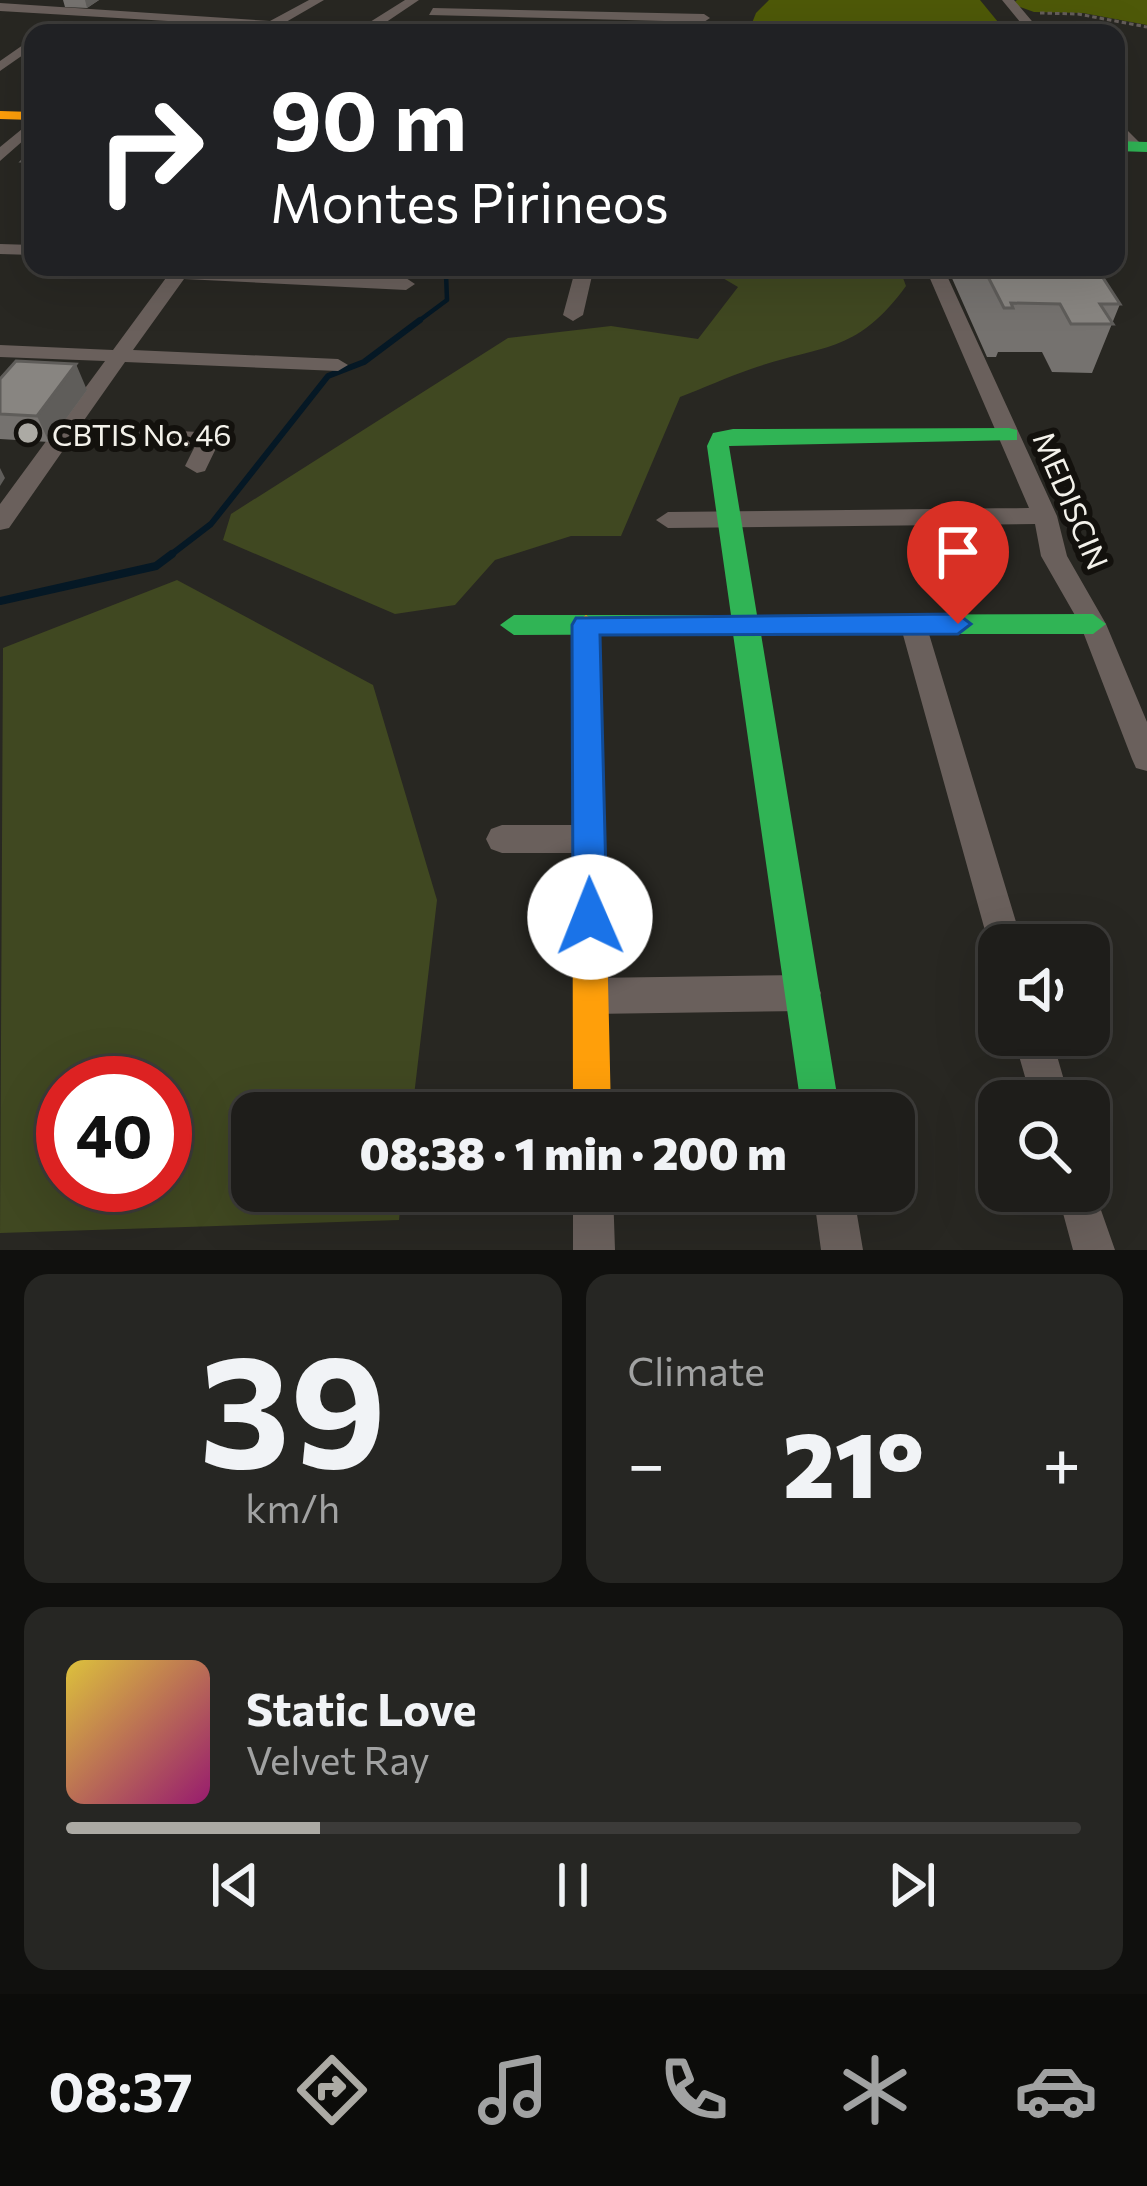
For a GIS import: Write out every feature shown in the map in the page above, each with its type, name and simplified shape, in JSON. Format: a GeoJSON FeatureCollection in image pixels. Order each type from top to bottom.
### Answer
{"type":"FeatureCollection","features":[{"type":"Feature","properties":{"kind":"street"},"geometry":{"type":"LineString","coordinates":[[6,7],[52,0]]}},
{"type":"Feature","properties":{"kind":"street"},"geometry":{"type":"LineString","coordinates":[[117,14],[147,0]]}},
{"type":"Feature","properties":{"kind":"street"},"geometry":{"type":"LineString","coordinates":[[275,23],[318,0]]}},
{"type":"Feature","properties":{"kind":"street"},"geometry":{"type":"LineString","coordinates":[[374,24],[412,0]]}},
{"type":"Feature","properties":{"kind":"street"},"geometry":{"type":"LineString","coordinates":[[463,13],[481,0]]}},
{"type":"Feature","properties":{"kind":"street"},"geometry":{"type":"LineString","coordinates":[[634,17],[651,0]]}},
{"type":"Feature","properties":{"kind":"street"},"geometry":{"type":"LineString","coordinates":[[6,7],[285,24]]}},
{"type":"Feature","properties":{"kind":"street"},"geometry":{"type":"LineString","coordinates":[[60,22],[75,11]]}},
{"type":"Feature","properties":{"kind":"street"},"geometry":{"type":"LineString","coordinates":[[434,12],[634,17],[708,13],[700,24]]}},
{"type":"Feature","properties":{"kind":"street"},"geometry":{"type":"LineString","coordinates":[[196,24],[201,19]]}},
{"type":"Feature","properties":{"kind":"street"},"geometry":{"type":"LineString","coordinates":[[0,67],[24,48]]}},
{"type":"Feature","properties":{"kind":"street"},"geometry":{"type":"LineString","coordinates":[[0,156],[24,126]]}},
{"type":"Feature","properties":{"kind":"street"},"geometry":{"type":"LineString","coordinates":[[0,522],[176,276]]}},
{"type":"Feature","properties":{"kind":"street"},"geometry":{"type":"LineString","coordinates":[[277,276],[406,284]]}},
{"type":"Feature","properties":{"kind":"street"},"geometry":{"type":"LineString","coordinates":[[573,315],[583,276]]}},
{"type":"Feature","properties":{"kind":"street","name":"MEDISCIN"},"geometry":{"type":"LineString","coordinates":[[938,276],[1045,516],[1054,556],[1093,624],[1147,759]]}},
{"type":"Feature","properties":{"kind":"street"},"geometry":{"type":"LineString","coordinates":[[0,351],[338,365]]}},
{"type":"Feature","properties":{"kind":"street"},"geometry":{"type":"LineString","coordinates":[[65,432],[210,438],[197,466]]}},
{"type":"Feature","properties":{"kind":"street"},"geometry":{"type":"LineString","coordinates":[[818,1092],[718,446],[721,438],[1009,435]]}},
{"type":"Feature","properties":{"kind":"street"},"geometry":{"type":"LineString","coordinates":[[668,520],[1045,516]]}},
{"type":"Feature","properties":{"kind":"street"},"geometry":{"type":"LineString","coordinates":[[514,625],[1093,624]]}},
{"type":"Feature","properties":{"kind":"street"},"geometry":{"type":"LineString","coordinates":[[586,625],[592,1092]]}},
{"type":"Feature","properties":{"kind":"street"},"geometry":{"type":"LineString","coordinates":[[913,625],[1000,924]]}},
{"type":"Feature","properties":{"kind":"street"},"geometry":{"type":"LineString","coordinates":[[502,839],[589,838]]}},
{"type":"Feature","properties":{"kind":"street"},"geometry":{"type":"LineString","coordinates":[[591,996],[803,993]]}},
{"type":"Feature","properties":{"kind":"street"},"geometry":{"type":"LineString","coordinates":[[593,1212],[594,1250]]}},
{"type":"Feature","properties":{"kind":"street"},"geometry":{"type":"LineString","coordinates":[[836,1212],[842,1250]]}},
{"type":"Feature","properties":{"kind":"street"},"geometry":{"type":"LineString","coordinates":[[1083,1212],[1094,1250]]}},
{"type":"Feature","properties":{"kind":"path"},"geometry":{"type":"LineString","coordinates":[[1011,6],[1147,27]]}},
{"type":"Feature","properties":{"kind":"green space"},"geometry":{"type":"Polygon","coordinates":[[[769,0],[980,0],[1000,24],[752,24],[769,0]]]}},
{"type":"Feature","properties":{"kind":"green space"},"geometry":{"type":"Polygon","coordinates":[[[1017,0],[1147,0],[1147,25],[1083,13],[1034,12],[1012,4],[1017,0]]]}},
{"type":"Feature","properties":{"kind":"green space"},"geometry":{"type":"Polygon","coordinates":[[[719,276],[902,276],[906,286],[871,325],[854,336],[680,397],[621,536],[571,536],[495,560],[455,605],[395,614],[223,540],[231,514],[508,338],[611,326],[698,339],[738,287],[719,276]]]}},
{"type":"Feature","properties":{"kind":"green space"},"geometry":{"type":"Polygon","coordinates":[[[177,580],[373,685],[437,900],[414,1092],[231,1092],[231,1212],[400,1212],[399,1220],[0,1233],[3,648],[177,580]]]}},
{"type":"Feature","properties":{"kind":"building"},"geometry":{"type":"Polygon","coordinates":[[[988,276],[1102,276],[1120,304],[1100,304],[1113,324],[1071,324],[1060,304],[1011,303],[1013,308],[1004,308],[988,276]]]}},
{"type":"Feature","properties":{"kind":"building"},"geometry":{"type":"Polygon","coordinates":[[[16,361],[76,364],[37,416],[0,414],[0,379],[16,361]]]}},
{"type":"Feature","properties":{"kind":"waterway"},"geometry":{"type":"LineString","coordinates":[[416,323],[447,300],[446,276]]}},
{"type":"Feature","properties":{"kind":"waterway"},"geometry":{"type":"LineString","coordinates":[[416,323],[420,320]]}},
{"type":"Feature","properties":{"kind":"waterway"},"geometry":{"type":"LineString","coordinates":[[168,557],[211,524],[328,376],[364,362],[416,323]]}},
{"type":"Feature","properties":{"kind":"waterway"},"geometry":{"type":"LineString","coordinates":[[168,557],[172,554]]}},
{"type":"Feature","properties":{"kind":"waterway"},"geometry":{"type":"LineString","coordinates":[[0,601],[156,566],[168,557]]}},
{"type":"Feature","properties":{"kind":"traffic: fast"},"geometry":{"type":"LineString","coordinates":[[1125,146],[1147,147]]}},
{"type":"Feature","properties":{"kind":"traffic: fast"},"geometry":{"type":"LineString","coordinates":[[818,1092],[718,446],[721,438],[733,436],[1009,435]]}},
{"type":"Feature","properties":{"kind":"traffic: fast"},"geometry":{"type":"LineString","coordinates":[[514,625],[1093,624]]}},
{"type":"Feature","properties":{"kind":"traffic: slow"},"geometry":{"type":"LineString","coordinates":[[0,115],[24,116]]}},
{"type":"Feature","properties":{"kind":"traffic: slow"},"geometry":{"type":"LineString","coordinates":[[586,625],[592,1092]]}},
{"type":"Feature","properties":{"kind":"place","name":"CBTIS No. 46"},"geometry":{"type":"Point","coordinates":[28,433]}},
{"type":"Feature","properties":{"kind":"route"},"geometry":{"type":"LineString","coordinates":[[590,917],[586,625],[958,624]]}}]}
